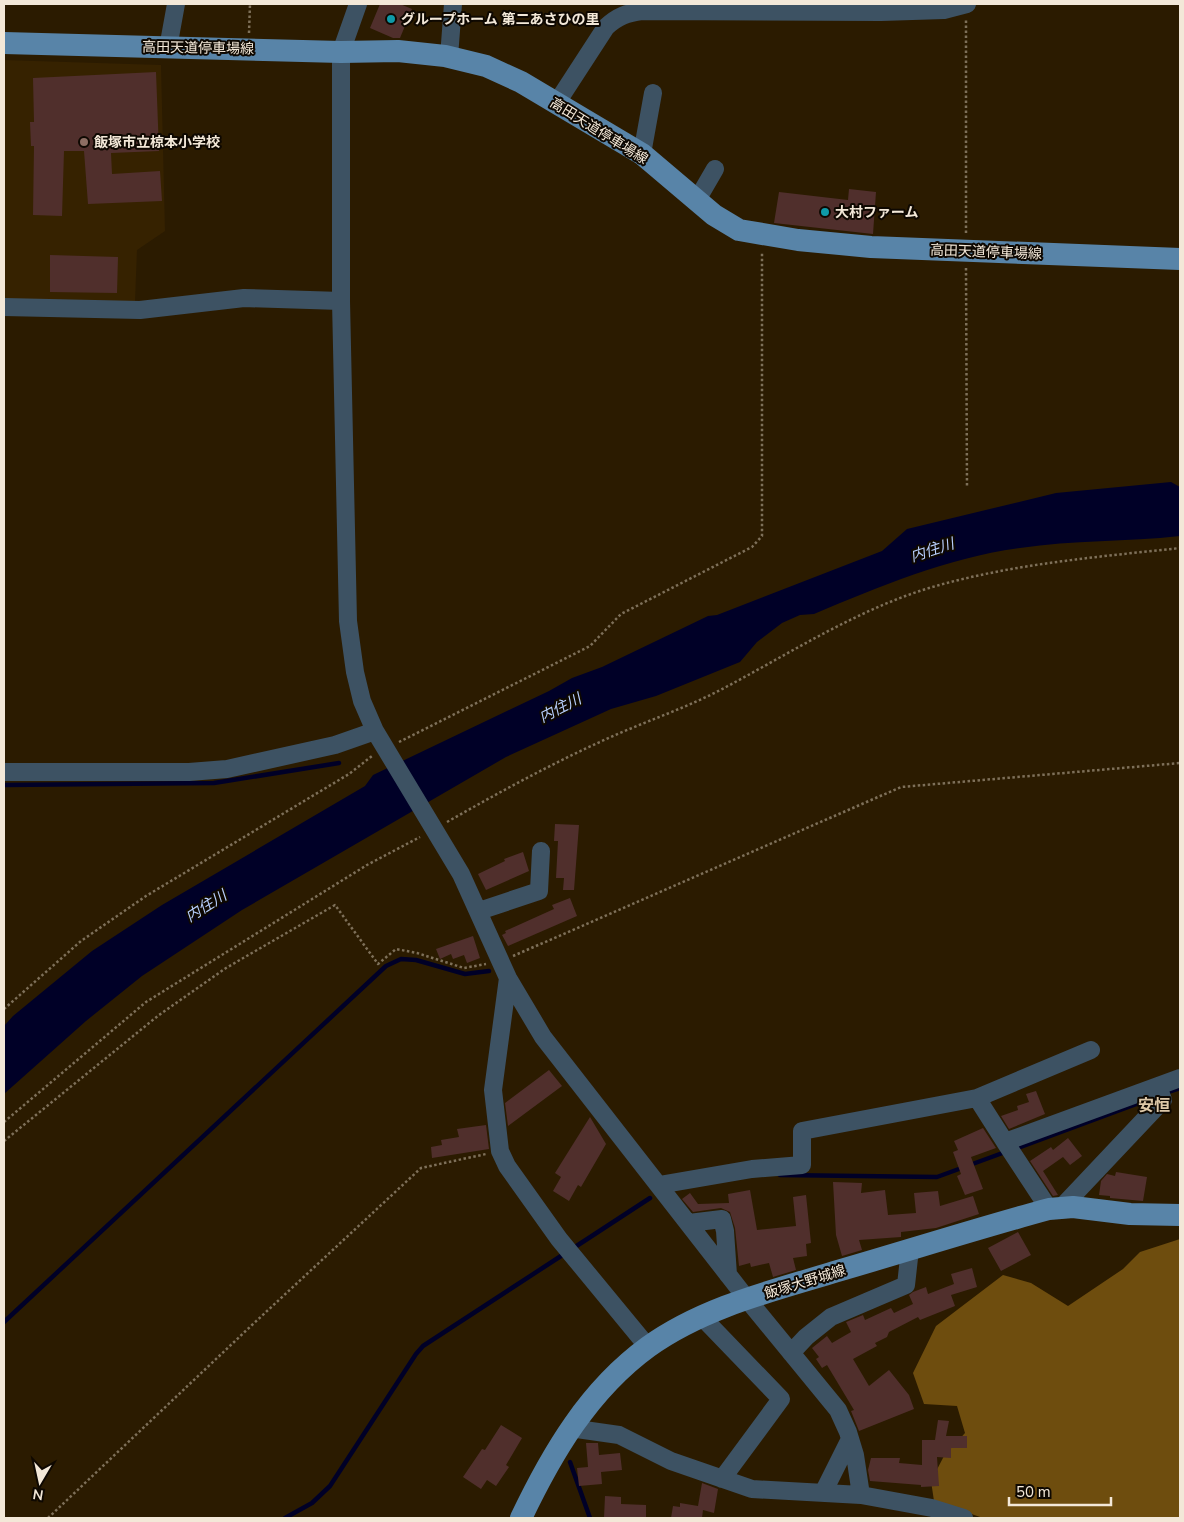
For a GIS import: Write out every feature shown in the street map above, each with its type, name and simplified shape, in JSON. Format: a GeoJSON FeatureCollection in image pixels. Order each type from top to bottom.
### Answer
{"type":"FeatureCollection","features":[{"type":"Feature","properties":{"kind":"main road","name":"高田天道停車場線"},"geometry":{"type":"LineString","coordinates":[[4,43],[341,52],[398,51],[449,57],[486,66],[521,82],[642,154],[714,216],[739,230],[762,235],[871,247],[1180,259]]}},
{"type":"Feature","properties":{"kind":"main road","name":"飯塚大野城線"},"geometry":{"type":"LineString","coordinates":[[521,1518],[543,1472],[570,1428],[607,1384],[648,1347],[686,1323],[747,1299],[910,1249],[1055,1209],[1073,1207],[1130,1214],[1180,1215]]}},
{"type":"Feature","properties":{"kind":"street"},"geometry":{"type":"LineString","coordinates":[[168,48],[176,4]]}},
{"type":"Feature","properties":{"kind":"street"},"geometry":{"type":"LineString","coordinates":[[358,4],[341,52],[341,301],[348,621],[355,672],[362,701],[375,731],[461,874],[508,978],[542,1036],[728,1275],[838,1410],[850,1439],[861,1496]]}},
{"type":"Feature","properties":{"kind":"street"},"geometry":{"type":"LineString","coordinates":[[449,57],[453,4]]}},
{"type":"Feature","properties":{"kind":"street"},"geometry":{"type":"LineString","coordinates":[[556,104],[606,27],[617,17],[638,8],[881,12],[944,10],[966,4]]}},
{"type":"Feature","properties":{"kind":"street"},"geometry":{"type":"LineString","coordinates":[[642,154],[653,93]]}},
{"type":"Feature","properties":{"kind":"street"},"geometry":{"type":"LineString","coordinates":[[697,200],[715,169]]}},
{"type":"Feature","properties":{"kind":"street"},"geometry":{"type":"LineString","coordinates":[[4,307],[140,310],[244,298],[341,301]]}},
{"type":"Feature","properties":{"kind":"street"},"geometry":{"type":"LineString","coordinates":[[4,772],[189,772],[227,769],[335,745],[375,731]]}},
{"type":"Feature","properties":{"kind":"street"},"geometry":{"type":"LineString","coordinates":[[479,911],[539,891],[541,851]]}},
{"type":"Feature","properties":{"kind":"street"},"geometry":{"type":"LineString","coordinates":[[508,978],[493,1090],[500,1151],[507,1166],[559,1239],[648,1347]]}},
{"type":"Feature","properties":{"kind":"street"},"geometry":{"type":"LineString","coordinates":[[659,1185],[752,1169],[802,1165],[802,1131],[977,1098],[1091,1050]]}},
{"type":"Feature","properties":{"kind":"street"},"geometry":{"type":"LineString","coordinates":[[977,1098],[1010,1149],[1055,1209],[1161,1093],[1180,1078]]}},
{"type":"Feature","properties":{"kind":"street"},"geometry":{"type":"LineString","coordinates":[[1010,1149],[1161,1093]]}},
{"type":"Feature","properties":{"kind":"street"},"geometry":{"type":"LineString","coordinates":[[688,1223],[722,1218],[725,1231],[728,1275]]}},
{"type":"Feature","properties":{"kind":"street"},"geometry":{"type":"LineString","coordinates":[[791,1353],[806,1337],[831,1318],[906,1285],[910,1249]]}},
{"type":"Feature","properties":{"kind":"street"},"geometry":{"type":"LineString","coordinates":[[702,1317],[781,1399],[722,1479]]}},
{"type":"Feature","properties":{"kind":"street"},"geometry":{"type":"LineString","coordinates":[[570,1428],[619,1435],[671,1461],[752,1489],[861,1496],[932,1508],[964,1518]]}},
{"type":"Feature","properties":{"kind":"street"},"geometry":{"type":"LineString","coordinates":[[823,1493],[850,1439]]}},
{"type":"Feature","properties":{"kind":"path"},"geometry":{"type":"LineString","coordinates":[[249,49],[250,4]]}},
{"type":"Feature","properties":{"kind":"path"},"geometry":{"type":"LineString","coordinates":[[966,4],[967,487]]}},
{"type":"Feature","properties":{"kind":"path"},"geometry":{"type":"LineString","coordinates":[[4,1009],[80,940],[146,896],[294,808],[386,749],[590,646],[621,614],[752,547],[762,536],[762,235]]}},
{"type":"Feature","properties":{"kind":"path"},"geometry":{"type":"LineString","coordinates":[[4,1122],[146,1002],[367,866],[528,777],[601,741],[725,688],[770,661],[888,604],[928,589],[1008,570],[1180,548]]}},
{"type":"Feature","properties":{"kind":"path"},"geometry":{"type":"LineString","coordinates":[[4,1141],[159,1015],[226,968],[335,905],[378,964],[396,949],[418,953],[464,968],[500,961],[901,787],[1180,763]]}},
{"type":"Feature","properties":{"kind":"path"},"geometry":{"type":"LineString","coordinates":[[48,1518],[252,1325],[422,1168],[500,1151]]}},
{"type":"Feature","properties":{"kind":"shaded area","name":"飯塚市立椋本小学校"},"geometry":{"type":"Polygon","coordinates":[[[4,60],[161,65],[165,231],[137,250],[135,302],[4,299],[4,60]]]}},
{"type":"Feature","properties":{"kind":"shaded area"},"geometry":{"type":"Polygon","coordinates":[[[1180,1239],[1180,1518],[983,1518],[934,1501],[931,1481],[944,1456],[965,1433],[957,1406],[924,1404],[913,1373],[936,1326],[1003,1275],[1031,1283],[1068,1306],[1123,1269],[1140,1252],[1180,1239]]]}},
{"type":"Feature","properties":{"kind":"water","name":"内住川"},"geometry":{"type":"Polygon","coordinates":[[[1171,482],[1180,487],[1180,536],[1020,548],[966,559],[915,574],[814,614],[800,615],[782,623],[757,642],[740,662],[656,696],[611,709],[506,757],[242,910],[142,976],[86,1021],[4,1094],[4,1026],[13,1016],[92,951],[162,905],[365,786],[373,775],[549,691],[572,678],[602,667],[708,616],[717,615],[882,551],[907,529],[1056,493],[1171,482]]]}},
{"type":"Feature","properties":{"kind":"building","name":"グループホーム 第二あさひの里"},"geometry":{"type":"Polygon","coordinates":[[[380,4],[400,4],[412,9],[400,38],[393,38],[370,28],[380,4]]]}},
{"type":"Feature","properties":{"kind":"building"},"geometry":{"type":"Polygon","coordinates":[[[156,72],[159,151],[111,153],[112,174],[160,171],[162,201],[88,204],[84,151],[64,151],[62,216],[33,215],[34,146],[31,146],[30,122],[34,122],[33,78],[156,72]]]}},
{"type":"Feature","properties":{"kind":"building","name":"大村ファーム"},"geometry":{"type":"Polygon","coordinates":[[[849,189],[876,192],[873,234],[774,223],[779,192],[848,200],[849,189]]]}},
{"type":"Feature","properties":{"kind":"building"},"geometry":{"type":"Polygon","coordinates":[[[50,255],[118,257],[117,293],[50,292],[50,255]]]}},
{"type":"Feature","properties":{"kind":"building"},"geometry":{"type":"Polygon","coordinates":[[[555,824],[579,825],[574,890],[563,890],[564,878],[556,878],[558,841],[554,841],[555,824]]]}},
{"type":"Feature","properties":{"kind":"building"},"geometry":{"type":"Polygon","coordinates":[[[523,852],[529,871],[486,890],[478,874],[505,861],[504,859],[523,852]]]}},
{"type":"Feature","properties":{"kind":"building"},"geometry":{"type":"Polygon","coordinates":[[[570,898],[577,916],[508,946],[502,935],[506,933],[505,931],[554,909],[552,905],[570,898]]]}},
{"type":"Feature","properties":{"kind":"building"},"geometry":{"type":"Polygon","coordinates":[[[473,936],[480,958],[467,963],[464,955],[453,959],[451,954],[440,959],[436,949],[473,936]]]}},
{"type":"Feature","properties":{"kind":"building"},"geometry":{"type":"Polygon","coordinates":[[[549,1070],[562,1086],[508,1126],[505,1103],[549,1070]]]}},
{"type":"Feature","properties":{"kind":"building"},"geometry":{"type":"Polygon","coordinates":[[[1036,1091],[1045,1114],[1009,1129],[1001,1116],[1018,1110],[1017,1106],[1029,1102],[1026,1094],[1036,1091]]]}},
{"type":"Feature","properties":{"kind":"building"},"geometry":{"type":"Polygon","coordinates":[[[590,1117],[606,1144],[581,1187],[578,1185],[569,1201],[553,1191],[561,1177],[555,1173],[590,1117]]]}},
{"type":"Feature","properties":{"kind":"building"},"geometry":{"type":"Polygon","coordinates":[[[486,1125],[489,1149],[432,1158],[431,1147],[442,1145],[441,1140],[459,1137],[457,1129],[486,1125]]]}},
{"type":"Feature","properties":{"kind":"building"},"geometry":{"type":"Polygon","coordinates":[[[983,1128],[996,1148],[971,1157],[983,1189],[965,1195],[957,1176],[961,1174],[953,1152],[958,1150],[954,1141],[983,1128]]]}},
{"type":"Feature","properties":{"kind":"building"},"geometry":{"type":"Polygon","coordinates":[[[1068,1138],[1082,1156],[1070,1165],[1063,1157],[1043,1171],[1058,1195],[1053,1196],[1030,1161],[1051,1147],[1053,1150],[1068,1138]]]}},
{"type":"Feature","properties":{"kind":"building"},"geometry":{"type":"Polygon","coordinates":[[[1116,1172],[1147,1177],[1143,1201],[1099,1195],[1101,1181],[1107,1174],[1115,1176],[1116,1172]]]}},
{"type":"Feature","properties":{"kind":"building"},"geometry":{"type":"Polygon","coordinates":[[[833,1182],[862,1183],[861,1193],[885,1190],[888,1215],[916,1213],[914,1193],[938,1191],[940,1206],[973,1196],[979,1214],[936,1228],[901,1232],[901,1237],[859,1240],[862,1250],[842,1256],[836,1235],[833,1182]]]}},
{"type":"Feature","properties":{"kind":"building"},"geometry":{"type":"Polygon","coordinates":[[[750,1190],[757,1230],[796,1226],[793,1197],[806,1195],[811,1243],[806,1244],[807,1256],[793,1258],[796,1270],[773,1277],[769,1263],[751,1267],[750,1263],[739,1266],[735,1228],[730,1212],[721,1208],[693,1212],[682,1199],[690,1193],[698,1204],[729,1203],[728,1194],[750,1190]]]}},
{"type":"Feature","properties":{"kind":"building"},"geometry":{"type":"Polygon","coordinates":[[[1018,1232],[1031,1255],[1001,1271],[988,1248],[1018,1232]]]}},
{"type":"Feature","properties":{"kind":"building"},"geometry":{"type":"Polygon","coordinates":[[[972,1268],[977,1287],[951,1295],[955,1306],[920,1320],[918,1317],[889,1332],[887,1337],[875,1343],[877,1346],[853,1359],[869,1386],[889,1370],[909,1395],[914,1409],[859,1431],[851,1411],[854,1410],[827,1365],[822,1368],[816,1359],[819,1357],[812,1348],[827,1336],[832,1343],[851,1332],[846,1322],[863,1315],[865,1320],[891,1308],[894,1313],[913,1304],[909,1295],[913,1292],[926,1287],[928,1294],[954,1284],[951,1274],[972,1268]]]}},
{"type":"Feature","properties":{"kind":"building"},"geometry":{"type":"Polygon","coordinates":[[[938,1420],[949,1421],[946,1436],[967,1436],[967,1448],[951,1448],[951,1458],[937,1457],[939,1486],[921,1487],[921,1485],[870,1481],[868,1470],[871,1458],[900,1458],[899,1463],[922,1465],[922,1440],[935,1440],[938,1420]]]}},
{"type":"Feature","properties":{"kind":"building"},"geometry":{"type":"Polygon","coordinates":[[[501,1425],[522,1438],[506,1465],[509,1467],[496,1486],[487,1480],[481,1489],[463,1477],[482,1449],[485,1450],[501,1425]]]}},
{"type":"Feature","properties":{"kind":"building"},"geometry":{"type":"Polygon","coordinates":[[[586,1443],[598,1443],[599,1455],[620,1453],[622,1470],[601,1472],[602,1484],[579,1486],[577,1468],[588,1467],[586,1443]]]}},
{"type":"Feature","properties":{"kind":"building"},"geometry":{"type":"Polygon","coordinates":[[[702,1483],[718,1489],[714,1513],[703,1510],[702,1518],[671,1518],[673,1506],[680,1507],[680,1503],[698,1506],[702,1483]]]}},
{"type":"Feature","properties":{"kind":"building"},"geometry":{"type":"Polygon","coordinates":[[[605,1496],[621,1497],[621,1504],[646,1505],[646,1518],[604,1518],[605,1496]]]}},
{"type":"Feature","properties":{"kind":"waterway"},"geometry":{"type":"LineString","coordinates":[[4,785],[214,783],[339,763]]}},
{"type":"Feature","properties":{"kind":"waterway"},"geometry":{"type":"LineString","coordinates":[[4,1322],[386,966],[401,959],[416,960],[465,974],[489,971]]}},
{"type":"Feature","properties":{"kind":"waterway"},"geometry":{"type":"LineString","coordinates":[[1165,1093],[1180,1088]]}},
{"type":"Feature","properties":{"kind":"waterway"},"geometry":{"type":"LineString","coordinates":[[1015,1149],[1158,1096]]}},
{"type":"Feature","properties":{"kind":"waterway"},"geometry":{"type":"LineString","coordinates":[[780,1175],[937,1177],[1008,1151]]}},
{"type":"Feature","properties":{"kind":"waterway"},"geometry":{"type":"LineString","coordinates":[[575,1247],[650,1198]]}},
{"type":"Feature","properties":{"kind":"waterway"},"geometry":{"type":"LineString","coordinates":[[285,1518],[312,1503],[330,1486],[423,1346],[564,1254]]}},
{"type":"Feature","properties":{"kind":"waterway"},"geometry":{"type":"LineString","coordinates":[[570,1462],[590,1518]]}},
{"type":"Feature","properties":{"kind":"place","name":"グループホーム 第二あさひの里"},"geometry":{"type":"Point","coordinates":[391,19]}},
{"type":"Feature","properties":{"kind":"place","name":"飯塚市立椋本小学校"},"geometry":{"type":"Point","coordinates":[84,142]}},
{"type":"Feature","properties":{"kind":"place","name":"大村ファーム"},"geometry":{"type":"Point","coordinates":[825,212]}},
{"type":"Feature","properties":{"kind":"district","name":"安恒"},"geometry":{"type":"Point","coordinates":[1154,1106]}}]}
